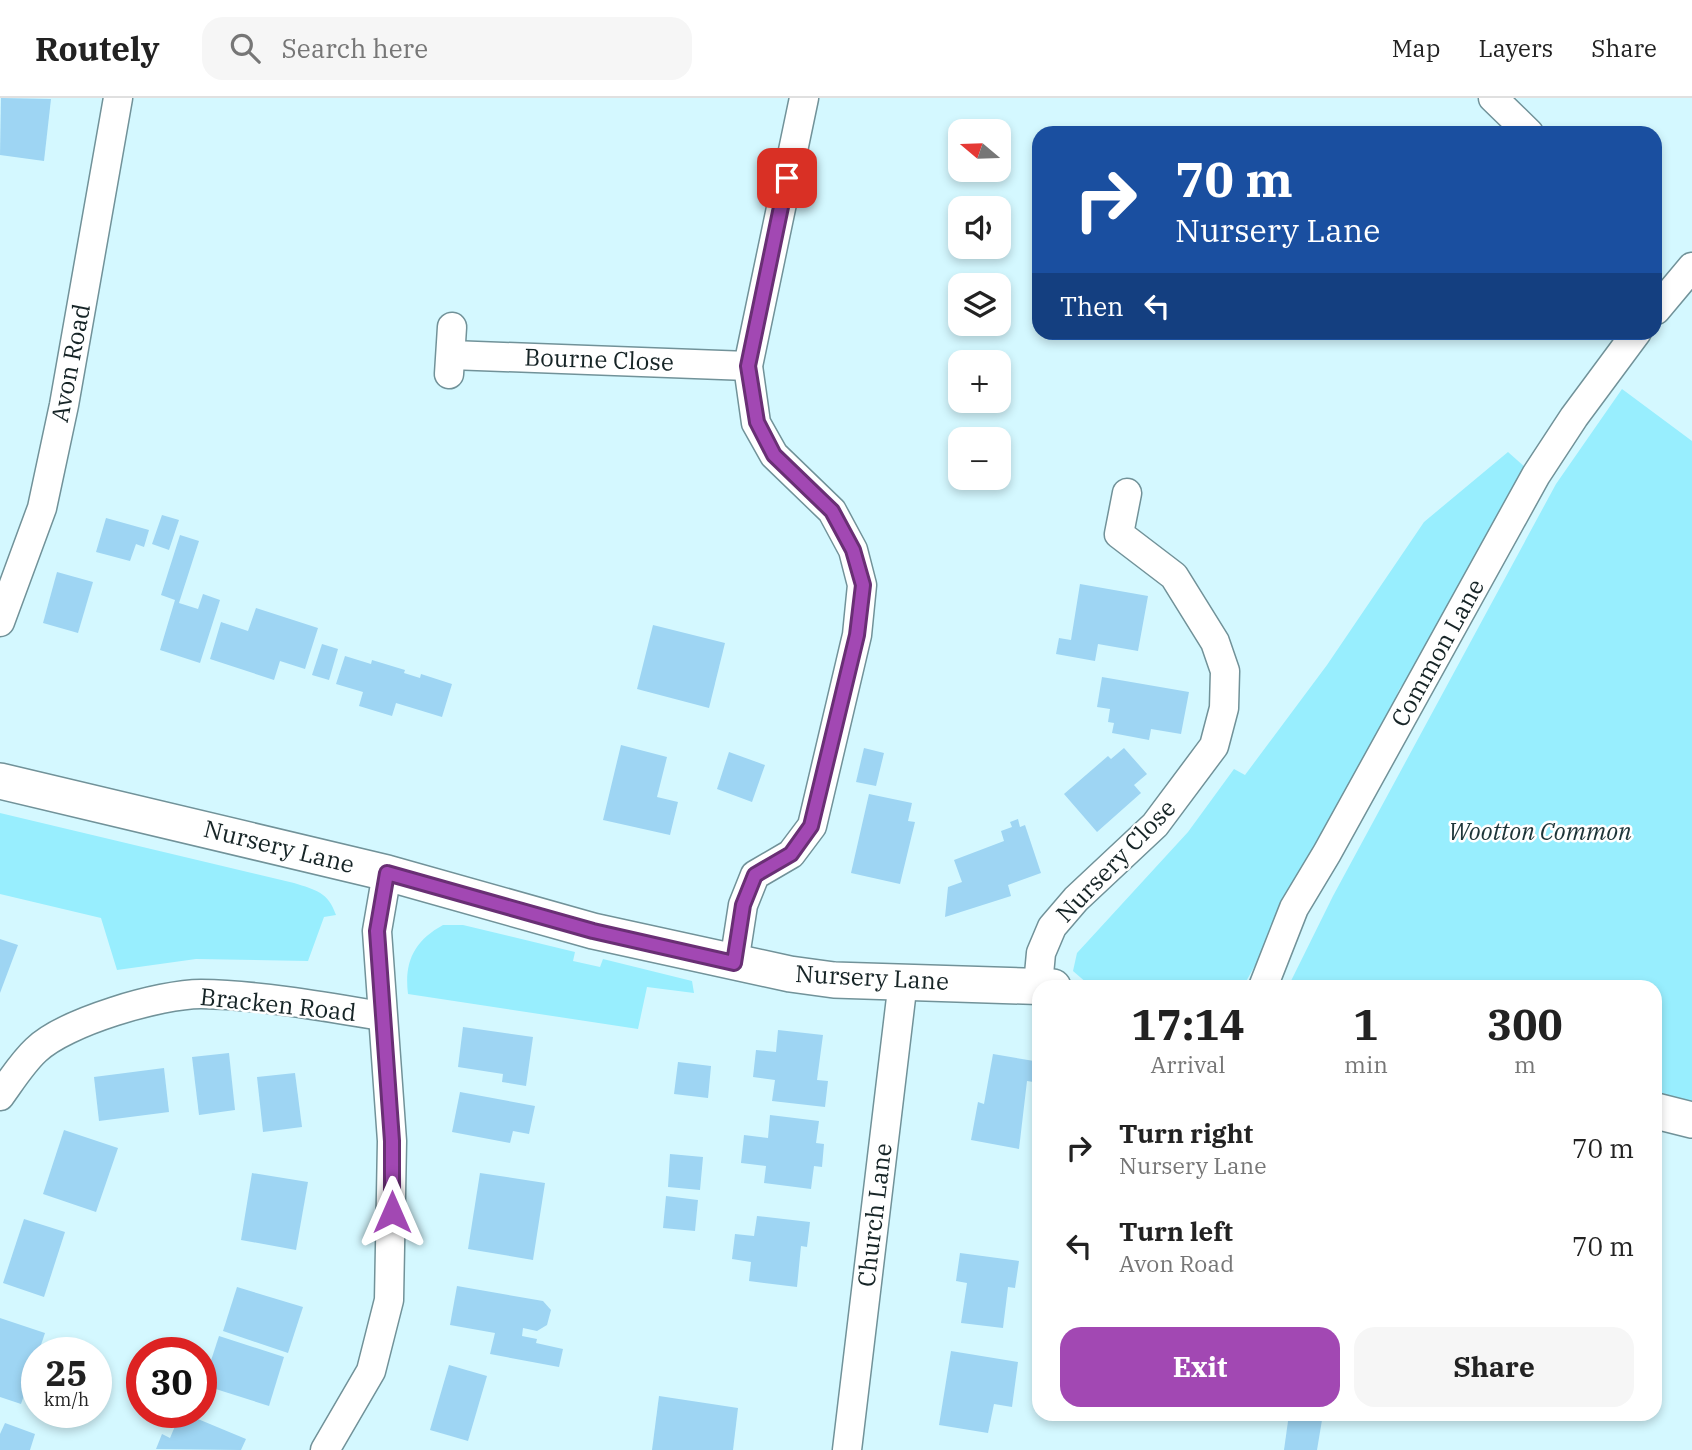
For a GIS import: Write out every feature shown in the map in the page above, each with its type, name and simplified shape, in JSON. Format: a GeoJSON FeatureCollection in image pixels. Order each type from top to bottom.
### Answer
{"type":"FeatureCollection","features":[{"type":"Feature","properties":{"kind":"street","name":"Avon Road"},"geometry":{"type":"LineString","coordinates":[[0,622],[42,508],[64,405],[118,98]]}},
{"type":"Feature","properties":{"kind":"street"},"geometry":{"type":"LineString","coordinates":[[734,963],[743,905],[755,875],[791,854],[811,826],[857,635],[863,585],[853,550],[832,511],[774,455],[757,422],[748,366],[804,98]]}},
{"type":"Feature","properties":{"kind":"street"},"geometry":{"type":"LineString","coordinates":[[1493,98],[1522,126]]}},
{"type":"Feature","properties":{"kind":"street"},"geometry":{"type":"LineString","coordinates":[[1662,298],[1675,273]]}},
{"type":"Feature","properties":{"kind":"street","name":"Bourne Close"},"geometry":{"type":"LineString","coordinates":[[452,327],[450,364],[748,366]]}},
{"type":"Feature","properties":{"kind":"street","name":"Common Lane"},"geometry":{"type":"LineString","coordinates":[[1266,980],[1294,908],[1536,475],[1574,417],[1631,340]]}},
{"type":"Feature","properties":{"kind":"street","name":"Nursery Close"},"geometry":{"type":"LineString","coordinates":[[1045,980],[1041,953],[1052,927],[1076,898],[1155,825],[1214,746],[1224,708],[1225,671],[1215,642],[1174,576],[1119,534],[1127,493]]}},
{"type":"Feature","properties":{"kind":"street","name":"Nursery Lane"},"geometry":{"type":"LineString","coordinates":[[0,781],[387,873],[593,931],[734,963],[834,980],[1032,986]]}},
{"type":"Feature","properties":{"kind":"street"},"geometry":{"type":"LineString","coordinates":[[325,1450],[371,1371],[389,1300],[392,1141],[377,931],[387,873]]}},
{"type":"Feature","properties":{"kind":"street","name":"Church Lane"},"geometry":{"type":"LineString","coordinates":[[847,1450],[903,981]]}},
{"type":"Feature","properties":{"kind":"street","name":"Bracken Road"},"geometry":{"type":"LineString","coordinates":[[0,1096],[37,1049],[70,1026],[136,1006],[198,994],[381,1016]]}},
{"type":"Feature","properties":{"kind":"street"},"geometry":{"type":"LineString","coordinates":[[1662,1112],[1692,1120]]}},
{"type":"Feature","properties":{"kind":"green space","name":"Wootton Common"},"geometry":{"type":"Polygon","coordinates":[[[1622,389],[1692,441],[1692,1119],[1662,1111],[1662,980],[1291,980],[1333,896],[1556,484],[1622,389]]]}},
{"type":"Feature","properties":{"kind":"green space"},"geometry":{"type":"Polygon","coordinates":[[[1508,452],[1526,468],[1412,677],[1399,691],[1397,709],[1247,980],[1083,980],[1073,971],[1077,953],[1188,832],[1234,769],[1245,775],[1327,665],[1424,522],[1508,452]]]}},
{"type":"Feature","properties":{"kind":"green space"},"geometry":{"type":"Polygon","coordinates":[[[0,813],[294,883],[315,890],[325,897],[336,915],[324,917],[308,961],[196,959],[117,970],[101,918],[0,894],[0,813]]]}},
{"type":"Feature","properties":{"kind":"green space"},"geometry":{"type":"Polygon","coordinates":[[[443,925],[463,925],[575,952],[573,961],[600,967],[603,959],[692,981],[694,993],[647,987],[638,1029],[408,994],[408,972],[413,954],[425,938],[443,925]]]}},
{"type":"Feature","properties":{"kind":"building"},"geometry":{"type":"Polygon","coordinates":[[[1,98],[51,99],[44,161],[0,155],[1,98]]]}},
{"type":"Feature","properties":{"kind":"building"},"geometry":{"type":"Polygon","coordinates":[[[162,515],[179,520],[169,550],[152,544],[162,515]]]}},
{"type":"Feature","properties":{"kind":"building"},"geometry":{"type":"Polygon","coordinates":[[[106,518],[149,530],[144,547],[136,544],[130,561],[96,552],[106,518]]]}},
{"type":"Feature","properties":{"kind":"building"},"geometry":{"type":"Polygon","coordinates":[[[180,535],[199,541],[179,603],[198,609],[203,594],[220,600],[200,663],[160,650],[175,600],[161,595],[180,535]]]}},
{"type":"Feature","properties":{"kind":"building"},"geometry":{"type":"Polygon","coordinates":[[[57,572],[93,582],[78,633],[43,623],[57,572]]]}},
{"type":"Feature","properties":{"kind":"building"},"geometry":{"type":"Polygon","coordinates":[[[1080,584],[1148,596],[1138,651],[1098,644],[1095,661],[1056,654],[1059,638],[1071,640],[1080,584]]]}},
{"type":"Feature","properties":{"kind":"building"},"geometry":{"type":"Polygon","coordinates":[[[256,608],[318,628],[305,669],[280,661],[274,680],[210,659],[221,622],[248,631],[256,608]]]}},
{"type":"Feature","properties":{"kind":"building"},"geometry":{"type":"Polygon","coordinates":[[[653,625],[725,643],[709,708],[637,689],[653,625]]]}},
{"type":"Feature","properties":{"kind":"building"},"geometry":{"type":"Polygon","coordinates":[[[322,644],[338,649],[329,680],[312,675],[322,644]]]}},
{"type":"Feature","properties":{"kind":"building"},"geometry":{"type":"Polygon","coordinates":[[[345,656],[371,664],[372,660],[405,670],[404,673],[420,678],[421,674],[452,684],[442,717],[396,703],[392,716],[359,706],[363,692],[336,684],[345,656]]]}},
{"type":"Feature","properties":{"kind":"building"},"geometry":{"type":"Polygon","coordinates":[[[1102,677],[1189,692],[1181,734],[1151,729],[1149,740],[1112,733],[1114,723],[1108,722],[1110,709],[1097,707],[1102,677]]]}},
{"type":"Feature","properties":{"kind":"building"},"geometry":{"type":"Polygon","coordinates":[[[621,745],[667,757],[657,797],[678,802],[670,835],[603,820],[621,745]]]}},
{"type":"Feature","properties":{"kind":"building"},"geometry":{"type":"Polygon","coordinates":[[[864,748],[884,753],[876,786],[856,782],[864,748]]]}},
{"type":"Feature","properties":{"kind":"building"},"geometry":{"type":"Polygon","coordinates":[[[1124,748],[1147,774],[1134,785],[1141,793],[1097,832],[1064,794],[1108,756],[1111,759],[1124,748]]]}},
{"type":"Feature","properties":{"kind":"building"},"geometry":{"type":"Polygon","coordinates":[[[729,752],[765,765],[752,802],[717,789],[729,752]]]}},
{"type":"Feature","properties":{"kind":"building"},"geometry":{"type":"Polygon","coordinates":[[[869,794],[912,803],[908,821],[915,822],[900,884],[851,873],[869,794]]]}},
{"type":"Feature","properties":{"kind":"building"},"geometry":{"type":"Polygon","coordinates":[[[1018,819],[1020,827],[1025,825],[1041,873],[1008,885],[1011,896],[945,917],[948,887],[962,882],[954,860],[1004,841],[1001,831],[1012,827],[1010,822],[1018,819]]]}},
{"type":"Feature","properties":{"kind":"building"},"geometry":{"type":"Polygon","coordinates":[[[0,939],[18,945],[0,993],[0,939]]]}},
{"type":"Feature","properties":{"kind":"building"},"geometry":{"type":"Polygon","coordinates":[[[463,1027],[533,1037],[526,1086],[502,1082],[503,1074],[458,1067],[463,1027]]]}},
{"type":"Feature","properties":{"kind":"building"},"geometry":{"type":"Polygon","coordinates":[[[778,1030],[823,1035],[817,1080],[828,1081],[825,1107],[772,1101],[775,1080],[753,1077],[756,1050],[776,1052],[778,1030]]]}},
{"type":"Feature","properties":{"kind":"building"},"geometry":{"type":"Polygon","coordinates":[[[229,1053],[235,1110],[199,1115],[192,1057],[229,1053]]]}},
{"type":"Feature","properties":{"kind":"building"},"geometry":{"type":"Polygon","coordinates":[[[993,1054],[1032,1061],[1032,1082],[1027,1081],[1019,1149],[971,1140],[978,1102],[984,1104],[993,1054]]]}},
{"type":"Feature","properties":{"kind":"building"},"geometry":{"type":"Polygon","coordinates":[[[678,1062],[711,1066],[708,1098],[674,1094],[678,1062]]]}},
{"type":"Feature","properties":{"kind":"building"},"geometry":{"type":"Polygon","coordinates":[[[164,1068],[169,1112],[99,1121],[94,1077],[164,1068]]]}},
{"type":"Feature","properties":{"kind":"building"},"geometry":{"type":"Polygon","coordinates":[[[295,1073],[302,1127],[263,1132],[257,1077],[295,1073]]]}},
{"type":"Feature","properties":{"kind":"building"},"geometry":{"type":"Polygon","coordinates":[[[460,1092],[535,1106],[529,1134],[513,1131],[510,1143],[452,1132],[460,1092]]]}},
{"type":"Feature","properties":{"kind":"building"},"geometry":{"type":"Polygon","coordinates":[[[770,1115],[819,1121],[816,1143],[824,1144],[822,1167],[814,1166],[811,1189],[764,1183],[766,1166],[741,1163],[744,1135],[768,1138],[770,1115]]]}},
{"type":"Feature","properties":{"kind":"building"},"geometry":{"type":"Polygon","coordinates":[[[64,1130],[118,1148],[96,1212],[43,1194],[64,1130]]]}},
{"type":"Feature","properties":{"kind":"building"},"geometry":{"type":"Polygon","coordinates":[[[670,1154],[703,1157],[700,1190],[668,1187],[670,1154]]]}},
{"type":"Feature","properties":{"kind":"building"},"geometry":{"type":"Polygon","coordinates":[[[252,1173],[308,1182],[296,1250],[241,1240],[252,1173]]]}},
{"type":"Feature","properties":{"kind":"building"},"geometry":{"type":"Polygon","coordinates":[[[480,1173],[545,1183],[533,1260],[468,1249],[480,1173]]]}},
{"type":"Feature","properties":{"kind":"building"},"geometry":{"type":"Polygon","coordinates":[[[666,1196],[698,1200],[695,1231],[663,1228],[666,1196]]]}},
{"type":"Feature","properties":{"kind":"building"},"geometry":{"type":"Polygon","coordinates":[[[757,1216],[810,1222],[807,1247],[801,1246],[797,1287],[749,1281],[751,1262],[732,1259],[735,1234],[754,1236],[757,1216]]]}},
{"type":"Feature","properties":{"kind":"building"},"geometry":{"type":"Polygon","coordinates":[[[24,1219],[65,1232],[44,1297],[3,1283],[24,1219]]]}},
{"type":"Feature","properties":{"kind":"building"},"geometry":{"type":"Polygon","coordinates":[[[960,1253],[1019,1261],[1015,1288],[1008,1287],[1003,1328],[961,1323],[967,1283],[956,1281],[960,1253]]]}},
{"type":"Feature","properties":{"kind":"building"},"geometry":{"type":"Polygon","coordinates":[[[457,1286],[543,1301],[551,1310],[547,1325],[537,1331],[523,1328],[522,1336],[537,1339],[536,1343],[563,1349],[559,1367],[490,1354],[495,1333],[450,1325],[457,1286]]]}},
{"type":"Feature","properties":{"kind":"building"},"geometry":{"type":"Polygon","coordinates":[[[237,1287],[303,1307],[288,1353],[223,1331],[237,1287]]]}},
{"type":"Feature","properties":{"kind":"building"},"geometry":{"type":"Polygon","coordinates":[[[0,1318],[45,1333],[44,1337],[21,1337],[21,1404],[0,1397],[0,1318]]]}},
{"type":"Feature","properties":{"kind":"building"},"geometry":{"type":"Polygon","coordinates":[[[219,1336],[284,1357],[269,1406],[217,1389],[219,1336]]]}},
{"type":"Feature","properties":{"kind":"building"},"geometry":{"type":"Polygon","coordinates":[[[951,1351],[1018,1362],[1012,1407],[994,1404],[988,1433],[939,1425],[951,1351]]]}},
{"type":"Feature","properties":{"kind":"building"},"geometry":{"type":"Polygon","coordinates":[[[449,1365],[487,1376],[468,1441],[430,1430],[449,1365]]]}},
{"type":"Feature","properties":{"kind":"building"},"geometry":{"type":"Polygon","coordinates":[[[659,1396],[738,1408],[733,1450],[652,1450],[659,1396]]]}},
{"type":"Feature","properties":{"kind":"building"},"geometry":{"type":"Polygon","coordinates":[[[1288,1421],[1322,1421],[1317,1450],[1284,1450],[1288,1421]]]}},
{"type":"Feature","properties":{"kind":"building"},"geometry":{"type":"Polygon","coordinates":[[[5,1423],[35,1434],[30,1450],[0,1450],[0,1434],[5,1423]]]}},
{"type":"Feature","properties":{"kind":"building"},"geometry":{"type":"Polygon","coordinates":[[[217,1427],[246,1439],[241,1450],[156,1449],[162,1434],[170,1438],[174,1428],[217,1427]]]}},
{"type":"Feature","properties":{"kind":"route"},"geometry":{"type":"LineString","coordinates":[[392,1212],[392,1141],[377,931],[387,873],[593,931],[734,963],[743,905],[755,875],[791,854],[811,826],[857,635],[863,585],[853,550],[832,511],[774,455],[757,422],[748,366],[787,178]]}}]}
